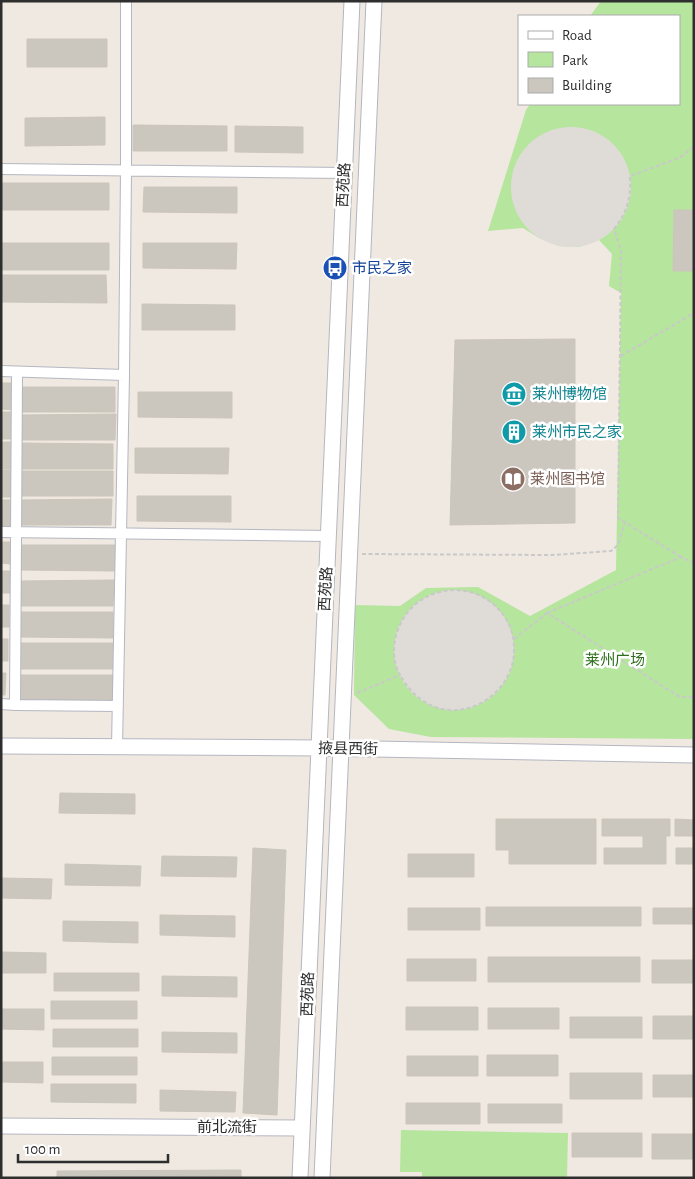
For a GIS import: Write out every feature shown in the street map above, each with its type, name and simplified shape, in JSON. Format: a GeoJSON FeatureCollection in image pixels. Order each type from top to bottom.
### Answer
{"type":"FeatureCollection","features":[{"type":"Feature","properties":{"kind":"main road","name":"西苑路"},"geometry":{"type":"LineString","coordinates":[[300,1178],[352,1]]}},
{"type":"Feature","properties":{"kind":"main road","name":"西苑路"},"geometry":{"type":"LineString","coordinates":[[322,1178],[374,1]]}},
{"type":"Feature","properties":{"kind":"main road","name":"掖县西街"},"geometry":{"type":"LineString","coordinates":[[1,746],[341,748],[694,755]]}},
{"type":"Feature","properties":{"kind":"main road","name":"前北流街"},"geometry":{"type":"LineString","coordinates":[[1,1126],[302,1128]]}},
{"type":"Feature","properties":{"kind":"street"},"geometry":{"type":"LineString","coordinates":[[117,747],[124,375],[126,1]]}},
{"type":"Feature","properties":{"kind":"street"},"geometry":{"type":"LineString","coordinates":[[1,170],[344,173]]}},
{"type":"Feature","properties":{"kind":"street"},"geometry":{"type":"LineString","coordinates":[[1,371],[124,375]]}},
{"type":"Feature","properties":{"kind":"street"},"geometry":{"type":"LineString","coordinates":[[15,704],[17,372]]}},
{"type":"Feature","properties":{"kind":"street"},"geometry":{"type":"LineString","coordinates":[[1,532],[328,536]]}},
{"type":"Feature","properties":{"kind":"street"},"geometry":{"type":"LineString","coordinates":[[1,704],[118,706]]}},
{"type":"Feature","properties":{"kind":"path"},"geometry":{"type":"LineString","coordinates":[[694,147],[679,158],[630,176],[631,195],[625,213],[614,229],[621,251],[618,518],[694,563]]}},
{"type":"Feature","properties":{"kind":"path"},"geometry":{"type":"LineString","coordinates":[[620,356],[694,312]]}},
{"type":"Feature","properties":{"kind":"path"},"geometry":{"type":"LineString","coordinates":[[349,553],[552,555],[611,551],[618,545],[625,522]]}},
{"type":"Feature","properties":{"kind":"path"},"geometry":{"type":"LineString","coordinates":[[514,638],[547,614],[681,557]]}},
{"type":"Feature","properties":{"kind":"path"},"geometry":{"type":"LineString","coordinates":[[461,590],[479,595],[497,607],[507,620],[514,638],[514,658],[509,676],[498,692],[482,703],[462,710],[442,709],[423,701],[407,688],[400,675],[397,670],[394,650],[397,630],[407,612],[422,598],[441,591],[461,590]]}},
{"type":"Feature","properties":{"kind":"path"},"geometry":{"type":"LineString","coordinates":[[547,614],[680,697],[694,697]]}},
{"type":"Feature","properties":{"kind":"path"},"geometry":{"type":"LineString","coordinates":[[343,698],[400,675]]}},
{"type":"Feature","properties":{"kind":"green space","name":"莱州广场"},"geometry":{"type":"Polygon","coordinates":[[[601,1],[694,1],[694,739],[431,737],[389,729],[354,695],[355,605],[400,606],[426,588],[478,587],[530,616],[616,570],[621,293],[609,286],[612,254],[599,240],[579,247],[559,246],[539,238],[523,228],[488,231],[526,110],[529,105],[680,105],[680,15],[591,15],[601,1]]]}},
{"type":"Feature","properties":{"kind":"green space"},"geometry":{"type":"Polygon","coordinates":[[[401,1130],[568,1133],[567,1178],[422,1178],[422,1172],[400,1172],[401,1130]]]}},
{"type":"Feature","properties":{"kind":"shaded area"},"geometry":{"type":"Polygon","coordinates":[[[571,127],[583,128],[594,132],[604,137],[613,145],[621,154],[626,164],[630,175],[630,199],[626,210],[621,220],[613,229],[604,237],[594,242],[583,246],[571,247],[559,246],[548,242],[538,237],[529,229],[521,220],[516,210],[512,199],[511,187],[512,175],[516,164],[521,154],[529,145],[538,137],[548,132],[559,128],[571,127]]]}},
{"type":"Feature","properties":{"kind":"shaded area"},"geometry":{"type":"Polygon","coordinates":[[[454,590],[466,591],[477,595],[487,600],[496,608],[504,617],[509,627],[513,638],[513,662],[509,673],[504,683],[496,692],[487,700],[477,705],[466,709],[454,710],[442,709],[431,705],[421,700],[412,692],[404,683],[399,673],[395,662],[394,650],[395,638],[399,627],[404,617],[412,608],[421,600],[431,595],[442,591],[454,590]]]}},
{"type":"Feature","properties":{"kind":"building"},"geometry":{"type":"Polygon","coordinates":[[[27,39],[107,39],[107,67],[27,67],[27,39]]]}},
{"type":"Feature","properties":{"kind":"building"},"geometry":{"type":"Polygon","coordinates":[[[105,117],[105,145],[25,146],[25,118],[105,117]]]}},
{"type":"Feature","properties":{"kind":"building"},"geometry":{"type":"Polygon","coordinates":[[[133,125],[227,126],[227,151],[133,151],[133,125]]]}},
{"type":"Feature","properties":{"kind":"building"},"geometry":{"type":"Polygon","coordinates":[[[235,126],[303,127],[303,153],[235,152],[235,126]]]}},
{"type":"Feature","properties":{"kind":"building"},"geometry":{"type":"Polygon","coordinates":[[[1,183],[109,183],[109,210],[1,210],[1,183]]]}},
{"type":"Feature","properties":{"kind":"building"},"geometry":{"type":"Polygon","coordinates":[[[144,187],[237,187],[237,213],[143,212],[144,187]]]}},
{"type":"Feature","properties":{"kind":"building"},"geometry":{"type":"Polygon","coordinates":[[[674,210],[694,210],[694,271],[673,271],[674,210]]]}},
{"type":"Feature","properties":{"kind":"building"},"geometry":{"type":"Polygon","coordinates":[[[2,243],[109,243],[109,270],[2,270],[2,243]]]}},
{"type":"Feature","properties":{"kind":"building"},"geometry":{"type":"Polygon","coordinates":[[[143,243],[237,243],[236,269],[143,268],[143,243]]]}},
{"type":"Feature","properties":{"kind":"building"},"geometry":{"type":"Polygon","coordinates":[[[1,275],[106,275],[107,303],[1,302],[1,275]]]}},
{"type":"Feature","properties":{"kind":"building"},"geometry":{"type":"Polygon","coordinates":[[[142,304],[235,305],[235,330],[142,330],[142,304]]]}},
{"type":"Feature","properties":{"kind":"building","name":"莱州市民之家"},"geometry":{"type":"Polygon","coordinates":[[[575,339],[575,523],[450,525],[455,340],[575,339]]]}},
{"type":"Feature","properties":{"kind":"building"},"geometry":{"type":"Polygon","coordinates":[[[1,383],[14,383],[14,410],[1,409],[1,383]]]}},
{"type":"Feature","properties":{"kind":"building"},"geometry":{"type":"Polygon","coordinates":[[[22,387],[115,387],[115,412],[21,412],[22,387]]]}},
{"type":"Feature","properties":{"kind":"building"},"geometry":{"type":"Polygon","coordinates":[[[138,392],[232,392],[232,418],[138,417],[138,392]]]}},
{"type":"Feature","properties":{"kind":"building"},"geometry":{"type":"Polygon","coordinates":[[[1,412],[13,412],[13,439],[1,439],[1,412]]]}},
{"type":"Feature","properties":{"kind":"building"},"geometry":{"type":"Polygon","coordinates":[[[116,414],[115,440],[21,440],[22,415],[116,414]]]}},
{"type":"Feature","properties":{"kind":"building"},"geometry":{"type":"Polygon","coordinates":[[[1,442],[12,442],[12,469],[1,469],[1,442]]]}},
{"type":"Feature","properties":{"kind":"building"},"geometry":{"type":"Polygon","coordinates":[[[20,443],[113,444],[113,469],[20,469],[20,443]]]}},
{"type":"Feature","properties":{"kind":"building"},"geometry":{"type":"Polygon","coordinates":[[[135,448],[229,448],[228,474],[135,473],[135,448]]]}},
{"type":"Feature","properties":{"kind":"building"},"geometry":{"type":"Polygon","coordinates":[[[1,470],[12,470],[12,497],[1,497],[1,470]]]}},
{"type":"Feature","properties":{"kind":"building"},"geometry":{"type":"Polygon","coordinates":[[[20,471],[113,471],[113,496],[20,496],[20,471]]]}},
{"type":"Feature","properties":{"kind":"building"},"geometry":{"type":"Polygon","coordinates":[[[137,496],[231,496],[231,522],[137,521],[137,496]]]}},
{"type":"Feature","properties":{"kind":"building"},"geometry":{"type":"Polygon","coordinates":[[[112,499],[111,525],[18,525],[19,500],[112,499]]]}},
{"type":"Feature","properties":{"kind":"building"},"geometry":{"type":"Polygon","coordinates":[[[1,500],[12,500],[12,527],[1,527],[1,500]]]}},
{"type":"Feature","properties":{"kind":"building"},"geometry":{"type":"Polygon","coordinates":[[[1,542],[10,542],[10,564],[1,563],[1,542]]]}},
{"type":"Feature","properties":{"kind":"building"},"geometry":{"type":"Polygon","coordinates":[[[21,545],[115,545],[115,571],[21,570],[21,545]]]}},
{"type":"Feature","properties":{"kind":"building"},"geometry":{"type":"Polygon","coordinates":[[[1,571],[10,571],[10,593],[1,593],[1,571]]]}},
{"type":"Feature","properties":{"kind":"building"},"geometry":{"type":"Polygon","coordinates":[[[114,580],[113,606],[19,606],[20,581],[114,580]]]}},
{"type":"Feature","properties":{"kind":"building"},"geometry":{"type":"Polygon","coordinates":[[[1,605],[9,605],[9,627],[1,627],[1,605]]]}},
{"type":"Feature","properties":{"kind":"building"},"geometry":{"type":"Polygon","coordinates":[[[20,612],[113,612],[113,638],[20,637],[20,612]]]}},
{"type":"Feature","properties":{"kind":"building"},"geometry":{"type":"Polygon","coordinates":[[[1,639],[8,639],[8,661],[1,661],[1,639]]]}},
{"type":"Feature","properties":{"kind":"building"},"geometry":{"type":"Polygon","coordinates":[[[20,643],[114,643],[114,669],[20,669],[20,643]]]}},
{"type":"Feature","properties":{"kind":"building"},"geometry":{"type":"Polygon","coordinates":[[[1,673],[6,673],[5,695],[1,695],[1,673]]]}},
{"type":"Feature","properties":{"kind":"building"},"geometry":{"type":"Polygon","coordinates":[[[19,675],[113,675],[112,701],[18,701],[19,675]]]}},
{"type":"Feature","properties":{"kind":"building"},"geometry":{"type":"Polygon","coordinates":[[[60,793],[135,794],[135,814],[59,813],[60,793]]]}},
{"type":"Feature","properties":{"kind":"building"},"geometry":{"type":"Polygon","coordinates":[[[496,819],[596,819],[596,864],[509,864],[509,850],[496,850],[496,819]]]}},
{"type":"Feature","properties":{"kind":"building"},"geometry":{"type":"Polygon","coordinates":[[[602,819],[670,819],[670,836],[666,836],[666,864],[604,864],[604,848],[643,848],[643,836],[602,836],[602,819]]]}},
{"type":"Feature","properties":{"kind":"building"},"geometry":{"type":"Polygon","coordinates":[[[675,819],[694,820],[694,836],[675,836],[675,819]]]}},
{"type":"Feature","properties":{"kind":"building"},"geometry":{"type":"Polygon","coordinates":[[[253,848],[286,850],[277,1115],[243,1113],[253,848]]]}},
{"type":"Feature","properties":{"kind":"building"},"geometry":{"type":"Polygon","coordinates":[[[676,848],[694,848],[694,864],[676,864],[676,848]]]}},
{"type":"Feature","properties":{"kind":"building"},"geometry":{"type":"Polygon","coordinates":[[[408,854],[474,854],[474,877],[408,877],[408,854]]]}},
{"type":"Feature","properties":{"kind":"building"},"geometry":{"type":"Polygon","coordinates":[[[162,856],[237,857],[236,877],[161,876],[162,856]]]}},
{"type":"Feature","properties":{"kind":"building"},"geometry":{"type":"Polygon","coordinates":[[[65,864],[141,866],[140,886],[65,885],[65,864]]]}},
{"type":"Feature","properties":{"kind":"building"},"geometry":{"type":"Polygon","coordinates":[[[1,878],[52,879],[51,899],[1,898],[1,878]]]}},
{"type":"Feature","properties":{"kind":"building"},"geometry":{"type":"Polygon","coordinates":[[[486,907],[641,907],[641,926],[486,926],[486,907]]]}},
{"type":"Feature","properties":{"kind":"building"},"geometry":{"type":"Polygon","coordinates":[[[408,908],[480,908],[480,930],[408,930],[408,908]]]}},
{"type":"Feature","properties":{"kind":"building"},"geometry":{"type":"Polygon","coordinates":[[[653,908],[694,908],[694,924],[653,924],[653,908]]]}},
{"type":"Feature","properties":{"kind":"building"},"geometry":{"type":"Polygon","coordinates":[[[160,915],[235,916],[235,937],[160,935],[160,915]]]}},
{"type":"Feature","properties":{"kind":"building"},"geometry":{"type":"Polygon","coordinates":[[[63,921],[138,922],[138,943],[63,941],[63,921]]]}},
{"type":"Feature","properties":{"kind":"building"},"geometry":{"type":"Polygon","coordinates":[[[1,952],[46,953],[46,973],[1,973],[1,952]]]}},
{"type":"Feature","properties":{"kind":"building"},"geometry":{"type":"Polygon","coordinates":[[[488,957],[640,957],[640,982],[488,982],[488,957]]]}},
{"type":"Feature","properties":{"kind":"building"},"geometry":{"type":"Polygon","coordinates":[[[407,959],[476,959],[476,981],[407,981],[407,959]]]}},
{"type":"Feature","properties":{"kind":"building"},"geometry":{"type":"Polygon","coordinates":[[[652,960],[694,960],[694,983],[652,983],[652,960]]]}},
{"type":"Feature","properties":{"kind":"building"},"geometry":{"type":"Polygon","coordinates":[[[54,973],[139,973],[139,991],[54,991],[54,973]]]}},
{"type":"Feature","properties":{"kind":"building"},"geometry":{"type":"Polygon","coordinates":[[[162,976],[237,977],[237,997],[162,996],[162,976]]]}},
{"type":"Feature","properties":{"kind":"building"},"geometry":{"type":"Polygon","coordinates":[[[51,1001],[137,1001],[137,1019],[51,1019],[51,1001]]]}},
{"type":"Feature","properties":{"kind":"building"},"geometry":{"type":"Polygon","coordinates":[[[406,1007],[478,1007],[478,1030],[406,1030],[406,1007]]]}},
{"type":"Feature","properties":{"kind":"building"},"geometry":{"type":"Polygon","coordinates":[[[488,1008],[559,1008],[559,1029],[488,1029],[488,1008]]]}},
{"type":"Feature","properties":{"kind":"building"},"geometry":{"type":"Polygon","coordinates":[[[1,1009],[44,1009],[44,1030],[1,1029],[1,1009]]]}},
{"type":"Feature","properties":{"kind":"building"},"geometry":{"type":"Polygon","coordinates":[[[653,1016],[694,1016],[694,1039],[653,1039],[653,1016]]]}},
{"type":"Feature","properties":{"kind":"building"},"geometry":{"type":"Polygon","coordinates":[[[570,1017],[642,1017],[642,1038],[570,1038],[570,1017]]]}},
{"type":"Feature","properties":{"kind":"building"},"geometry":{"type":"Polygon","coordinates":[[[53,1029],[138,1029],[138,1047],[53,1047],[53,1029]]]}},
{"type":"Feature","properties":{"kind":"building"},"geometry":{"type":"Polygon","coordinates":[[[162,1032],[237,1033],[237,1053],[162,1052],[162,1032]]]}},
{"type":"Feature","properties":{"kind":"building"},"geometry":{"type":"Polygon","coordinates":[[[487,1055],[558,1055],[558,1076],[487,1076],[487,1055]]]}},
{"type":"Feature","properties":{"kind":"building"},"geometry":{"type":"Polygon","coordinates":[[[407,1056],[478,1056],[478,1076],[407,1076],[407,1056]]]}},
{"type":"Feature","properties":{"kind":"building"},"geometry":{"type":"Polygon","coordinates":[[[52,1057],[137,1057],[137,1075],[52,1075],[52,1057]]]}},
{"type":"Feature","properties":{"kind":"building"},"geometry":{"type":"Polygon","coordinates":[[[1,1062],[43,1062],[43,1083],[1,1082],[1,1062]]]}},
{"type":"Feature","properties":{"kind":"building"},"geometry":{"type":"Polygon","coordinates":[[[570,1073],[642,1073],[642,1099],[570,1099],[570,1073]]]}},
{"type":"Feature","properties":{"kind":"building"},"geometry":{"type":"Polygon","coordinates":[[[653,1075],[694,1075],[694,1097],[653,1097],[653,1075]]]}},
{"type":"Feature","properties":{"kind":"building"},"geometry":{"type":"Polygon","coordinates":[[[51,1084],[136,1084],[136,1103],[51,1102],[51,1084]]]}},
{"type":"Feature","properties":{"kind":"building"},"geometry":{"type":"Polygon","coordinates":[[[160,1090],[236,1092],[235,1112],[160,1111],[160,1090]]]}},
{"type":"Feature","properties":{"kind":"building"},"geometry":{"type":"Polygon","coordinates":[[[406,1103],[480,1103],[480,1124],[406,1124],[406,1103]]]}},
{"type":"Feature","properties":{"kind":"building"},"geometry":{"type":"Polygon","coordinates":[[[488,1104],[562,1104],[562,1123],[488,1123],[488,1104]]]}},
{"type":"Feature","properties":{"kind":"building"},"geometry":{"type":"Polygon","coordinates":[[[572,1133],[642,1133],[642,1157],[572,1157],[572,1133]]]}},
{"type":"Feature","properties":{"kind":"building"},"geometry":{"type":"Polygon","coordinates":[[[652,1134],[694,1134],[694,1159],[652,1159],[652,1134]]]}},
{"type":"Feature","properties":{"kind":"building"},"geometry":{"type":"Polygon","coordinates":[[[241,1170],[241,1178],[57,1178],[57,1171],[241,1170]]]}},
{"type":"Feature","properties":{"kind":"place","name":"市民之家"},"geometry":{"type":"Point","coordinates":[335,268]}},
{"type":"Feature","properties":{"kind":"place","name":"莱州博物馆"},"geometry":{"type":"Point","coordinates":[514,394]}},
{"type":"Feature","properties":{"kind":"place","name":"莱州市民之家"},"geometry":{"type":"Point","coordinates":[514,432]}},
{"type":"Feature","properties":{"kind":"place","name":"莱州图书馆"},"geometry":{"type":"Point","coordinates":[513,479]}}]}
